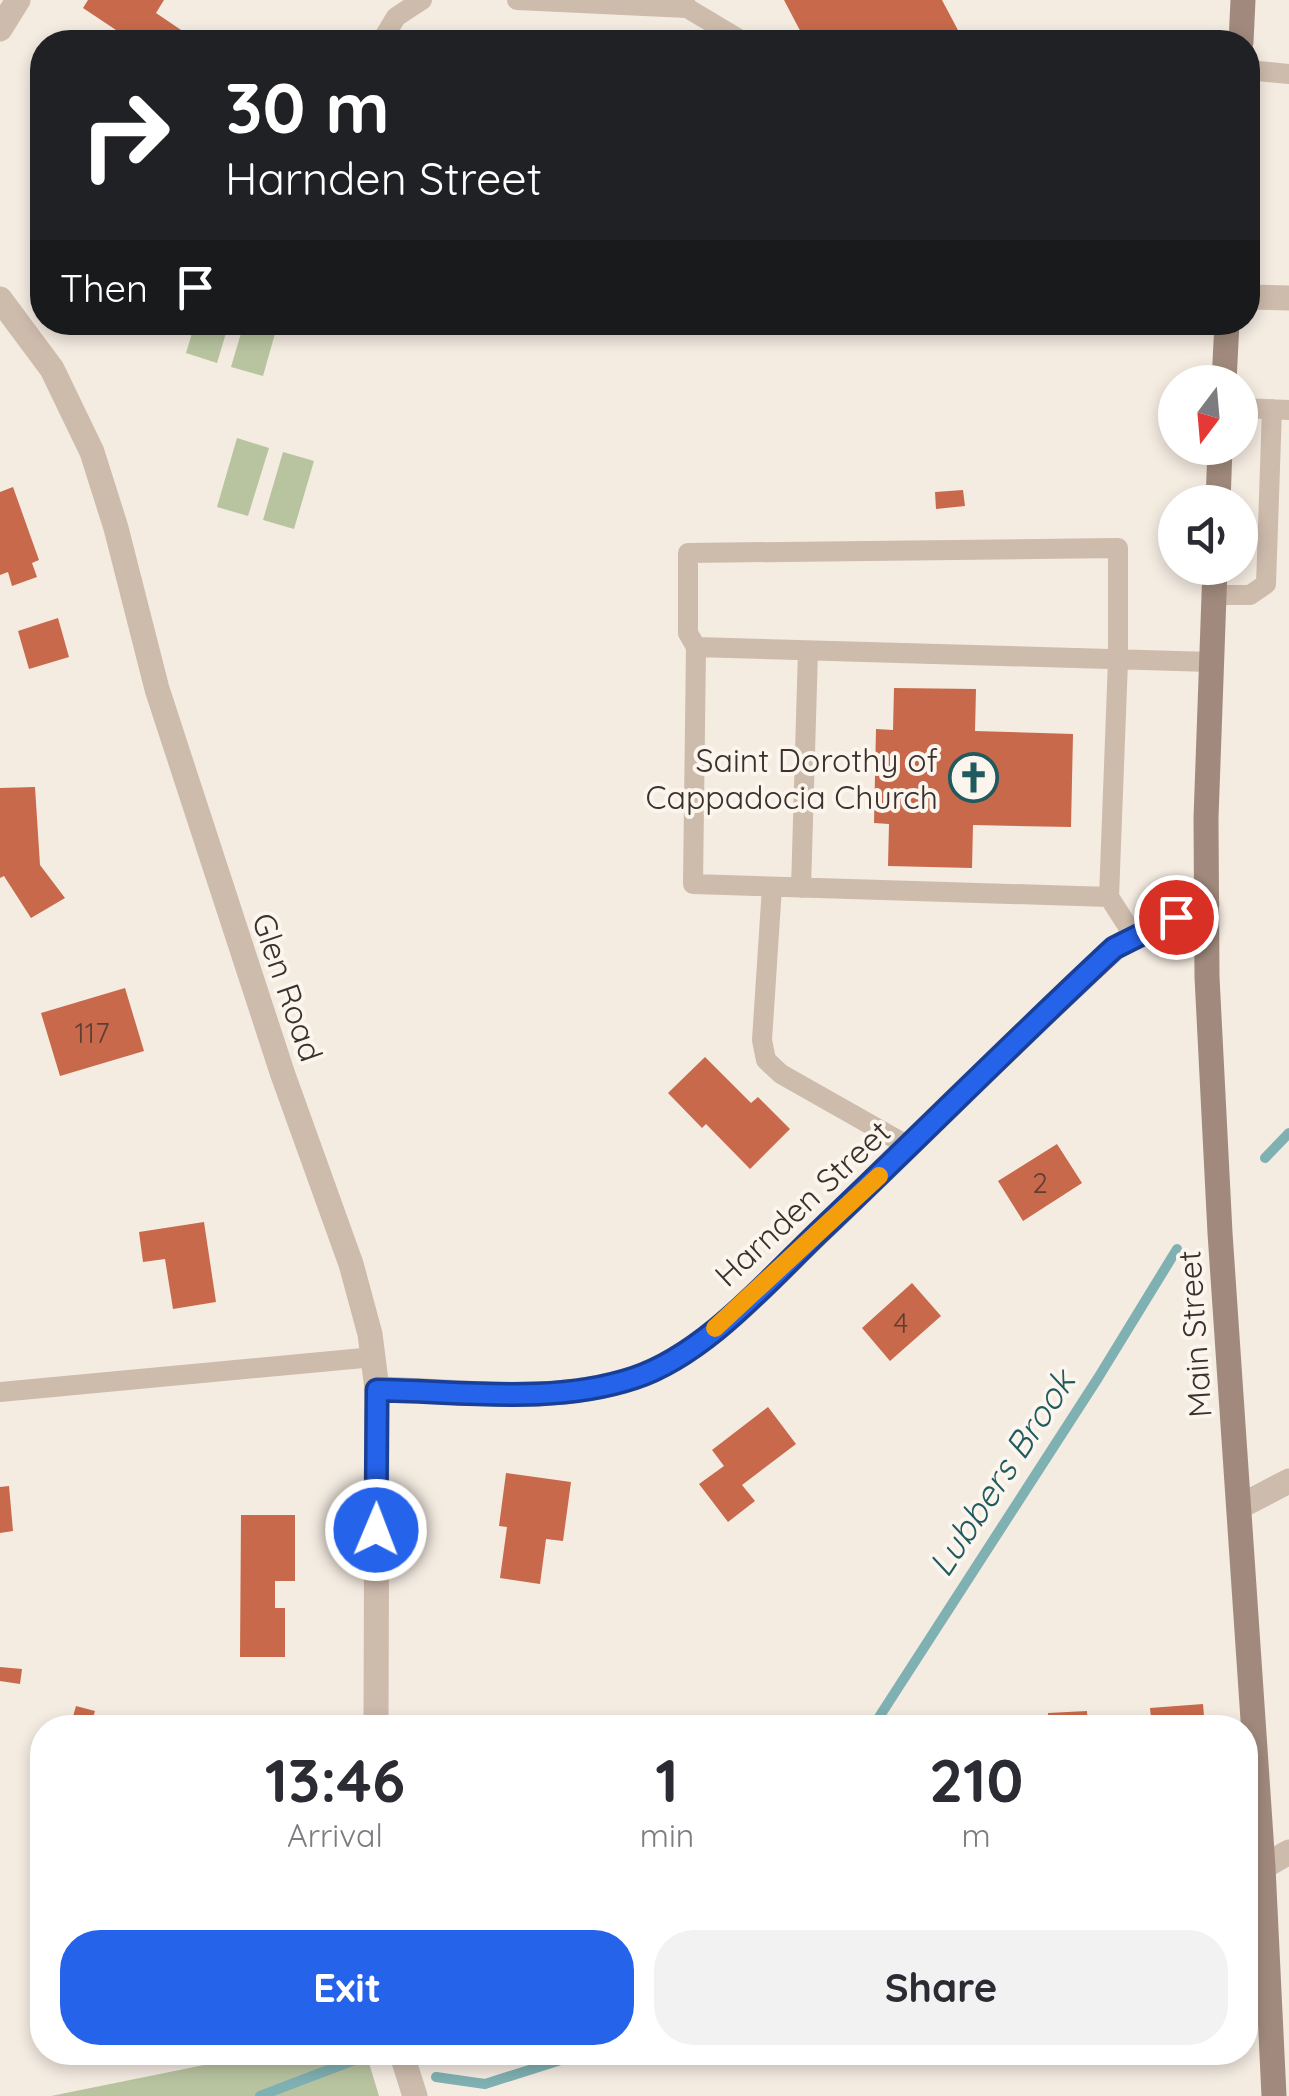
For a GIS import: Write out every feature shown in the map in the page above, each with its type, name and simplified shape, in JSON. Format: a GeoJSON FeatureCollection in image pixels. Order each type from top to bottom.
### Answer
{"type":"FeatureCollection","features":[{"type":"Feature","properties":{"kind":"main road"},"geometry":{"type":"LineString","coordinates":[[1242,30],[1243,0]]}},
{"type":"Feature","properties":{"kind":"main road"},"geometry":{"type":"LineString","coordinates":[[1225,365],[1226,335]]}},
{"type":"Feature","properties":{"kind":"main road","name":"Main Street"},"geometry":{"type":"LineString","coordinates":[[1214,585],[1207,904],[1219,1215],[1253,1715]]}},
{"type":"Feature","properties":{"kind":"main road","name":"Main Street"},"geometry":{"type":"LineString","coordinates":[[1258,1789],[1280,2006],[1274,2096]]}},
{"type":"Feature","properties":{"kind":"street"},"geometry":{"type":"LineString","coordinates":[[0,29],[18,0]]}},
{"type":"Feature","properties":{"kind":"street"},"geometry":{"type":"LineString","coordinates":[[1260,297],[1289,298]]}},
{"type":"Feature","properties":{"kind":"street","name":"Glen Road"},"geometry":{"type":"LineString","coordinates":[[0,299],[52,369],[92,452],[116,528],[157,689],[234,930],[351,1264],[374,1357],[377,1390],[376,1715]]}},
{"type":"Feature","properties":{"kind":"street","name":"Harnden Street"},"geometry":{"type":"LineString","coordinates":[[377,1390],[551,1393],[634,1378],[666,1365],[696,1345],[762,1286],[1114,948],[1207,904]]}},
{"type":"Feature","properties":{"kind":"street"},"geometry":{"type":"LineString","coordinates":[[1240,1508],[1289,1481]]}},
{"type":"Feature","properties":{"kind":"street"},"geometry":{"type":"LineString","coordinates":[[1263,1867],[1289,1852]]}},
{"type":"Feature","properties":{"kind":"street"},"geometry":{"type":"LineString","coordinates":[[406,2065],[415,2096]]}},
{"type":"Feature","properties":{"kind":"lane"},"geometry":{"type":"LineString","coordinates":[[388,30],[396,17],[422,0]]}},
{"type":"Feature","properties":{"kind":"lane"},"geometry":{"type":"LineString","coordinates":[[517,0],[686,4],[721,30]]}},
{"type":"Feature","properties":{"kind":"lane"},"geometry":{"type":"LineString","coordinates":[[1260,71],[1289,74]]}},
{"type":"Feature","properties":{"kind":"lane"},"geometry":{"type":"LineString","coordinates":[[1214,596],[1250,595],[1266,584],[1280,409]]}},
{"type":"Feature","properties":{"kind":"lane"},"geometry":{"type":"LineString","coordinates":[[1109,896],[693,884],[696,648],[688,632],[688,553],[1118,548],[1109,896],[1134,936]]}},
{"type":"Feature","properties":{"kind":"lane"},"geometry":{"type":"LineString","coordinates":[[696,648],[1212,662]]}},
{"type":"Feature","properties":{"kind":"lane"},"geometry":{"type":"LineString","coordinates":[[801,888],[808,651]]}},
{"type":"Feature","properties":{"kind":"lane"},"geometry":{"type":"LineString","coordinates":[[772,887],[762,1040],[766,1060],[780,1074],[910,1147]]}},
{"type":"Feature","properties":{"kind":"lane"},"geometry":{"type":"LineString","coordinates":[[0,1392],[374,1357]]}},
{"type":"Feature","properties":{"kind":"green space"},"geometry":{"type":"Polygon","coordinates":[[[191,335],[225,335],[217,363],[186,353],[191,335]]]}},
{"type":"Feature","properties":{"kind":"green space"},"geometry":{"type":"Polygon","coordinates":[[[240,335],[275,335],[263,376],[231,367],[240,335]]]}},
{"type":"Feature","properties":{"kind":"green space"},"geometry":{"type":"Polygon","coordinates":[[[237,438],[269,448],[248,516],[217,507],[237,438]]]}},
{"type":"Feature","properties":{"kind":"green space"},"geometry":{"type":"Polygon","coordinates":[[[283,452],[314,461],[294,529],[263,520],[283,452]]]}},
{"type":"Feature","properties":{"kind":"green space"},"geometry":{"type":"Polygon","coordinates":[[[205,2065],[370,2065],[379,2096],[51,2096],[205,2065]]]}},
{"type":"Feature","properties":{"kind":"building"},"geometry":{"type":"Polygon","coordinates":[[[88,0],[164,0],[156,13],[181,30],[116,30],[83,8],[88,0]]]}},
{"type":"Feature","properties":{"kind":"building"},"geometry":{"type":"Polygon","coordinates":[[[784,0],[942,0],[958,30],[800,30],[784,0]]]}},
{"type":"Feature","properties":{"kind":"building"},"geometry":{"type":"Polygon","coordinates":[[[13,487],[39,560],[32,563],[37,577],[12,586],[8,572],[0,575],[0,492],[13,487]]]}},
{"type":"Feature","properties":{"kind":"building"},"geometry":{"type":"Polygon","coordinates":[[[963,490],[965,506],[936,509],[935,492],[963,490]]]}},
{"type":"Feature","properties":{"kind":"building"},"geometry":{"type":"Polygon","coordinates":[[[58,618],[69,657],[29,669],[18,631],[58,618]]]}},
{"type":"Feature","properties":{"kind":"building","name":"Saint Dorothy of Cappadocia Church"},"geometry":{"type":"Polygon","coordinates":[[[894,688],[976,689],[975,731],[1073,734],[1071,827],[973,825],[972,868],[888,866],[889,824],[874,823],[876,729],[893,730],[894,688]]]}},
{"type":"Feature","properties":{"kind":"building"},"geometry":{"type":"Polygon","coordinates":[[[35,787],[40,865],[65,898],[31,918],[4,876],[0,878],[0,788],[35,787]]]}},
{"type":"Feature","properties":{"kind":"building"},"geometry":{"type":"Polygon","coordinates":[[[125,988],[144,1051],[60,1076],[41,1013],[125,988]]]}},
{"type":"Feature","properties":{"kind":"building"},"geometry":{"type":"Polygon","coordinates":[[[705,1057],[751,1103],[758,1097],[790,1129],[750,1169],[706,1124],[702,1128],[668,1093],[705,1057]]]}},
{"type":"Feature","properties":{"kind":"building"},"geometry":{"type":"Polygon","coordinates":[[[1057,1144],[1082,1183],[1023,1221],[998,1181],[1057,1144]]]}},
{"type":"Feature","properties":{"kind":"building"},"geometry":{"type":"Polygon","coordinates":[[[204,1222],[216,1302],[173,1309],[165,1259],[143,1262],[139,1232],[204,1222]]]}},
{"type":"Feature","properties":{"kind":"building"},"geometry":{"type":"Polygon","coordinates":[[[912,1283],[941,1316],[890,1361],[862,1328],[912,1283]]]}},
{"type":"Feature","properties":{"kind":"building"},"geometry":{"type":"Polygon","coordinates":[[[768,1407],[796,1444],[742,1485],[755,1501],[728,1522],[699,1484],[724,1466],[712,1450],[768,1407]]]}},
{"type":"Feature","properties":{"kind":"building"},"geometry":{"type":"Polygon","coordinates":[[[506,1473],[571,1482],[563,1541],[546,1539],[540,1584],[500,1578],[507,1527],[499,1526],[506,1473]]]}},
{"type":"Feature","properties":{"kind":"building"},"geometry":{"type":"Polygon","coordinates":[[[9,1486],[13,1531],[0,1533],[0,1487],[9,1486]]]}},
{"type":"Feature","properties":{"kind":"building"},"geometry":{"type":"Polygon","coordinates":[[[241,1515],[295,1515],[295,1581],[275,1581],[275,1608],[285,1608],[285,1657],[240,1657],[241,1515]]]}},
{"type":"Feature","properties":{"kind":"building"},"geometry":{"type":"Polygon","coordinates":[[[0,1667],[22,1669],[20,1684],[0,1681],[0,1667]]]}},
{"type":"Feature","properties":{"kind":"building"},"geometry":{"type":"Polygon","coordinates":[[[1203,1704],[1204,1715],[1151,1715],[1150,1708],[1203,1704]]]}},
{"type":"Feature","properties":{"kind":"building"},"geometry":{"type":"Polygon","coordinates":[[[76,1706],[95,1711],[94,1715],[73,1715],[76,1706]]]}},
{"type":"Feature","properties":{"kind":"building"},"geometry":{"type":"Polygon","coordinates":[[[1087,1711],[1087,1715],[1048,1715],[1087,1711]]]}},
{"type":"Feature","properties":{"kind":"waterway","name":"Lubbers Brook"},"geometry":{"type":"LineString","coordinates":[[1265,1158],[1289,1133]]}},
{"type":"Feature","properties":{"kind":"waterway","name":"Lubbers Brook"},"geometry":{"type":"LineString","coordinates":[[880,1715],[1177,1249]]}},
{"type":"Feature","properties":{"kind":"waterway","name":"Lubbers Brook"},"geometry":{"type":"LineString","coordinates":[[260,2096],[341,2065]]}},
{"type":"Feature","properties":{"kind":"waterway","name":"Lubbers Brook"},"geometry":{"type":"LineString","coordinates":[[436,2077],[485,2084],[545,2065]]}},
{"type":"Feature","properties":{"kind":"slow traffic"},"geometry":{"type":"LineString","coordinates":[[715,1328],[879,1176]]}},
{"type":"Feature","properties":{"kind":"place","name":"Saint Dorothy of Cappadocia Church"},"geometry":{"type":"Point","coordinates":[973,778]}},
{"type":"Feature","properties":{"kind":"route"},"geometry":{"type":"LineString","coordinates":[[376,1530],[377,1390],[551,1393],[634,1378],[666,1365],[696,1345],[762,1286],[1114,948],[1176,917]]}}]}
